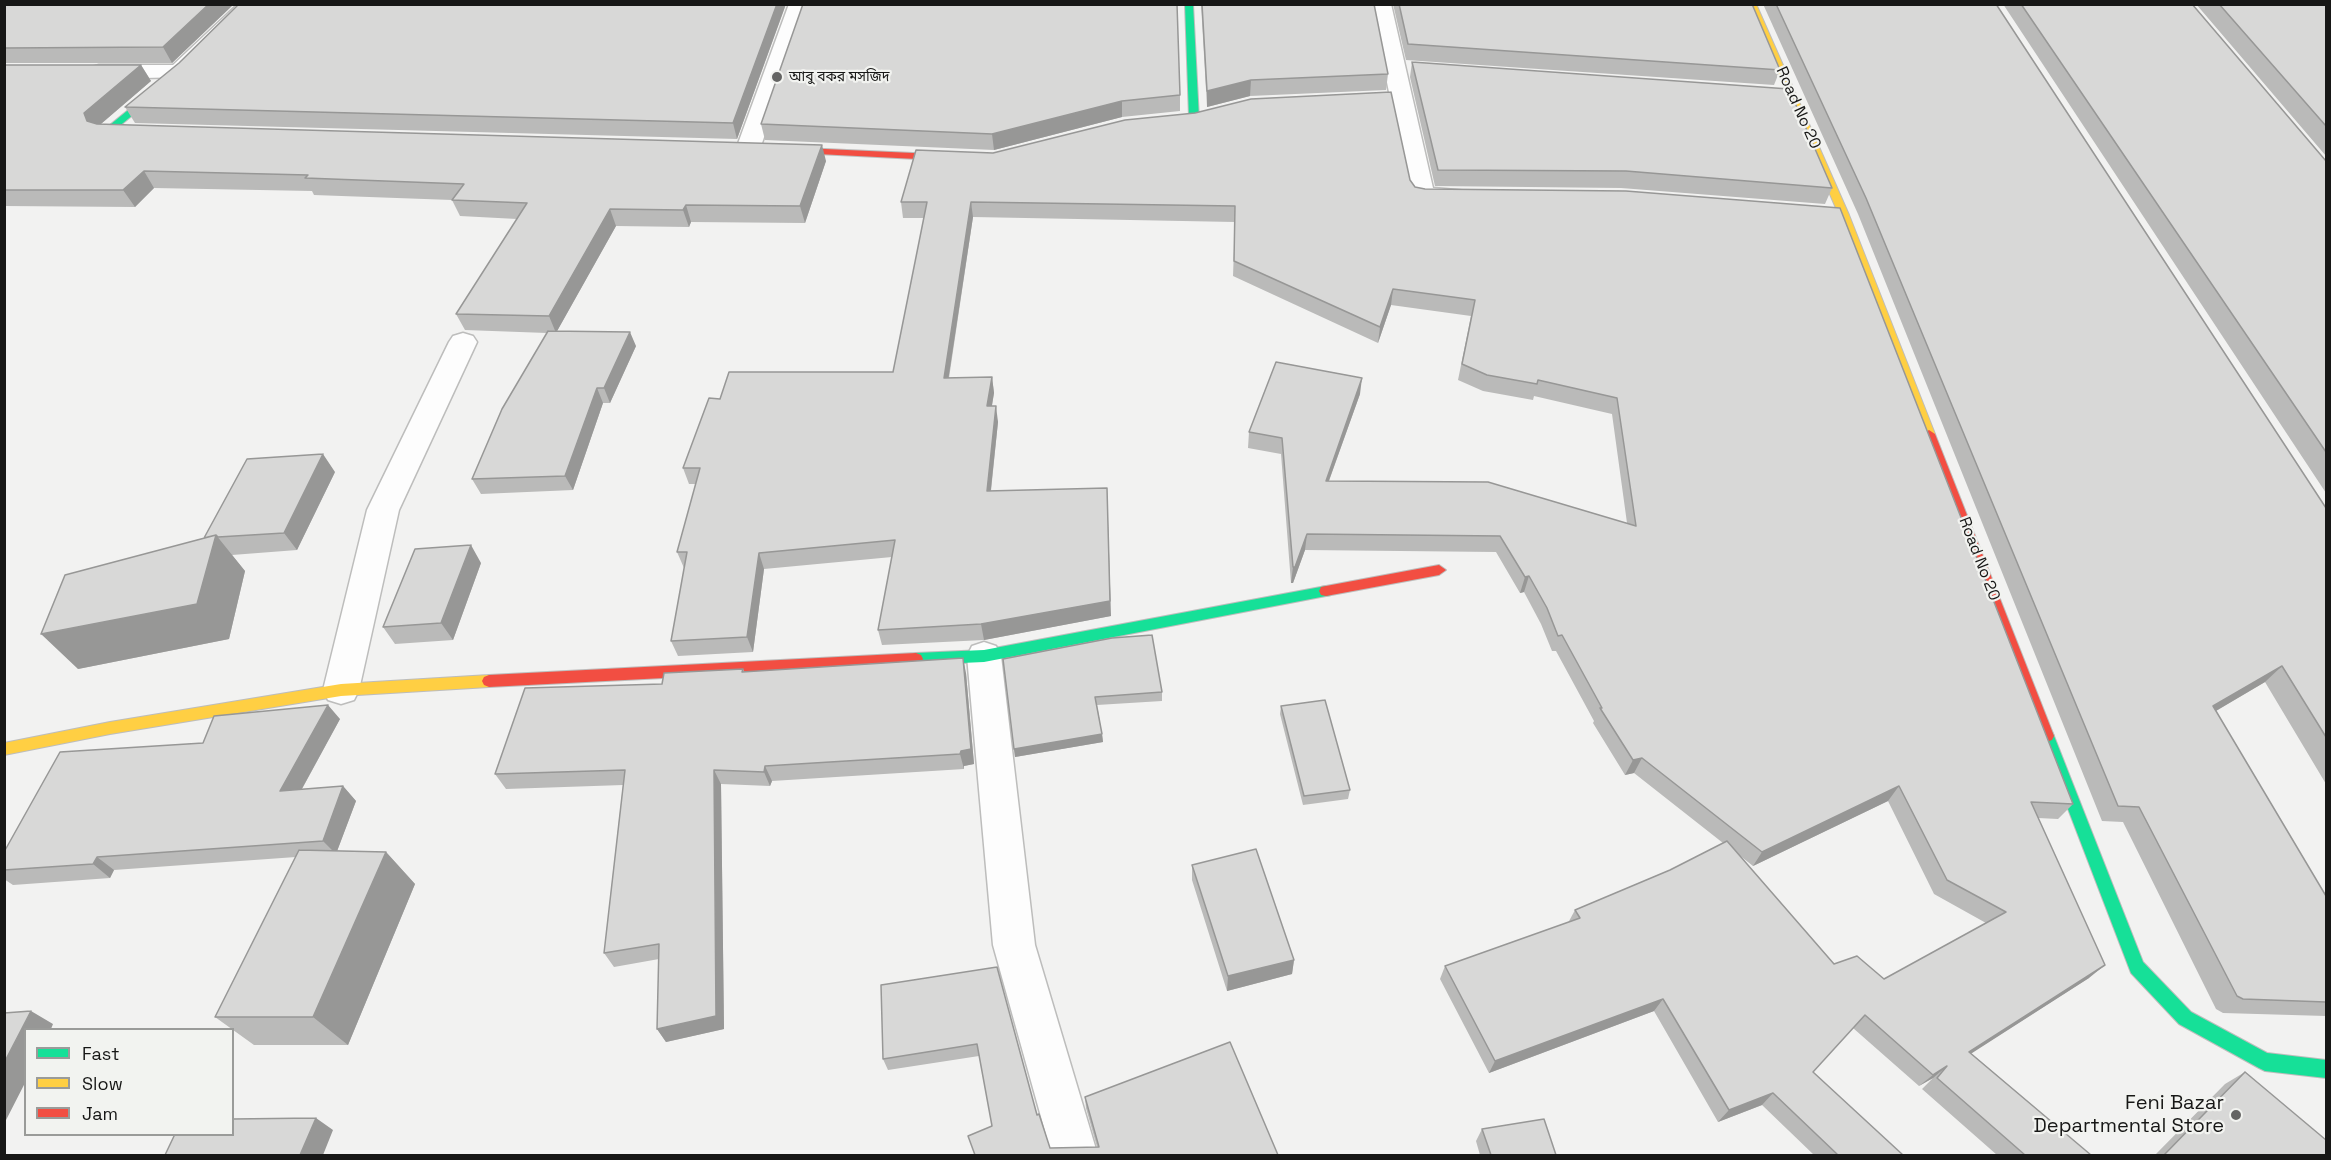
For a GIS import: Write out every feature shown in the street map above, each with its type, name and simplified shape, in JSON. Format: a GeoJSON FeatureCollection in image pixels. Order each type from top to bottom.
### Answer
{"type":"FeatureCollection","features":[{"type":"Feature","properties":{"kind":"street"},"geometry":{"type":"LineString","coordinates":[[154,132],[108,131],[179,72],[250,4]]}},
{"type":"Feature","properties":{"kind":"street"},"geometry":{"type":"LineString","coordinates":[[799,4],[754,149],[971,158]]}},
{"type":"Feature","properties":{"kind":"street"},"geometry":{"type":"LineString","coordinates":[[1189,4],[1194,118]]}},
{"type":"Feature","properties":{"kind":"street"},"geometry":{"type":"LineString","coordinates":[[1381,4],[1396,68],[1393,98],[1422,195],[1480,196]]}},
{"type":"Feature","properties":{"kind":"street","name":"Road No 20"},"geometry":{"type":"LineString","coordinates":[[1752,4],[1844,214],[2137,967],[2185,1018],[2265,1062],[2326,1069]]}},
{"type":"Feature","properties":{"kind":"street"},"geometry":{"type":"LineString","coordinates":[[1396,68],[1419,70]]}},
{"type":"Feature","properties":{"kind":"street"},"geometry":{"type":"LineString","coordinates":[[74,72],[179,72]]}},
{"type":"Feature","properties":{"kind":"street"},"geometry":{"type":"LineString","coordinates":[[1769,95],[1793,96]]}},
{"type":"Feature","properties":{"kind":"street"},"geometry":{"type":"LineString","coordinates":[[1135,125],[1216,113]]}},
{"type":"Feature","properties":{"kind":"street"},"geometry":{"type":"LineString","coordinates":[[1816,212],[1844,214]]}},
{"type":"Feature","properties":{"kind":"street"},"geometry":{"type":"LineString","coordinates":[[341,690],[383,510],[463,342]]}},
{"type":"Feature","properties":{"kind":"street"},"geometry":{"type":"LineString","coordinates":[[4,749],[110,728],[341,690],[459,681],[984,656],[1438,570]]}},
{"type":"Feature","properties":{"kind":"street"},"geometry":{"type":"LineString","coordinates":[[984,656],[1014,945],[1075,1155]]}},
{"type":"Feature","properties":{"kind":"building"},"geometry":{"type":"Polygon","coordinates":[[[4,4],[209,4],[163,47],[4,48],[4,4]]]}},
{"type":"Feature","properties":{"kind":"building"},"geometry":{"type":"Polygon","coordinates":[[[239,4],[777,4],[733,123],[125,107],[179,63],[239,4]]]}},
{"type":"Feature","properties":{"kind":"building"},"geometry":{"type":"Polygon","coordinates":[[[803,4],[1177,4],[1180,95],[1122,101],[992,134],[761,124],[803,4]]]}},
{"type":"Feature","properties":{"kind":"building"},"geometry":{"type":"Polygon","coordinates":[[[1202,4],[1374,4],[1388,74],[1251,80],[1207,91],[1202,4]]]}},
{"type":"Feature","properties":{"kind":"building"},"geometry":{"type":"Polygon","coordinates":[[[1399,4],[1752,4],[1780,70],[1408,44],[1399,4]]]}},
{"type":"Feature","properties":{"kind":"building"},"geometry":{"type":"Polygon","coordinates":[[[1776,4],[1996,4],[2326,508],[2326,737],[2282,666],[2213,706],[2326,896],[2326,1002],[2243,999],[2237,996],[2139,807],[2118,806],[1866,198],[1776,4]]]}},
{"type":"Feature","properties":{"kind":"building"},"geometry":{"type":"Polygon","coordinates":[[[2021,4],[2192,4],[2326,161],[2326,452],[2021,4]]]}},
{"type":"Feature","properties":{"kind":"building"},"geometry":{"type":"Polygon","coordinates":[[[2219,4],[2326,4],[2326,126],[2219,4]]]}},
{"type":"Feature","properties":{"kind":"building"},"geometry":{"type":"Polygon","coordinates":[[[1412,62],[1789,89],[1832,188],[1626,171],[1438,170],[1412,62]]]}},
{"type":"Feature","properties":{"kind":"building"},"geometry":{"type":"Polygon","coordinates":[[[4,65],[141,65],[84,113],[87,121],[97,124],[822,145],[800,206],[686,205],[683,210],[610,209],[549,316],[456,314],[527,203],[452,200],[464,184],[305,178],[308,175],[144,171],[123,190],[4,190],[4,65]]]}},
{"type":"Feature","properties":{"kind":"building"},"geometry":{"type":"Polygon","coordinates":[[[1391,92],[1410,180],[1415,187],[1425,189],[1626,191],[1840,208],[2073,804],[2031,802],[2105,965],[1969,1052],[2091,1155],[2025,1155],[1937,1078],[1947,1066],[1933,1075],[1865,1015],[1813,1072],[1903,1155],[1838,1155],[1773,1093],[1729,1110],[1663,999],[1495,1061],[1445,966],[1580,918],[1575,910],[1670,870],[1727,841],[1834,964],[1857,956],[1884,979],[2006,912],[1947,880],[1899,786],[1762,852],[1642,758],[1633,760],[1600,708],[1602,708],[1562,635],[1558,636],[1547,608],[1529,576],[1525,577],[1500,536],[1307,534],[1295,567],[1293,567],[1282,438],[1249,432],[1276,362],[1362,378],[1326,481],[1488,482],[1636,526],[1617,398],[1538,380],[1537,384],[1487,375],[1462,364],[1475,300],[1393,289],[1380,327],[1234,261],[1235,206],[971,202],[944,378],[992,377],[987,406],[996,406],[987,491],[1107,488],[1110,601],[981,624],[878,630],[895,540],[759,553],[747,637],[671,641],[687,552],[677,552],[700,468],[683,468],[709,398],[720,399],[729,372],[893,372],[927,202],[901,202],[916,150],[993,153],[1125,120],[1195,113],[1251,99],[1391,92]]]}},
{"type":"Feature","properties":{"kind":"building"},"geometry":{"type":"Polygon","coordinates":[[[548,331],[630,332],[604,388],[597,388],[565,476],[472,479],[502,409],[548,331]]]}},
{"type":"Feature","properties":{"kind":"building"},"geometry":{"type":"Polygon","coordinates":[[[323,454],[284,533],[218,537],[216,535],[204,538],[247,459],[323,454]]]}},
{"type":"Feature","properties":{"kind":"building"},"geometry":{"type":"Polygon","coordinates":[[[216,535],[197,604],[41,634],[65,575],[216,535]]]}},
{"type":"Feature","properties":{"kind":"building"},"geometry":{"type":"Polygon","coordinates":[[[471,545],[441,623],[383,627],[415,549],[471,545]]]}},
{"type":"Feature","properties":{"kind":"building"},"geometry":{"type":"Polygon","coordinates":[[[1152,635],[1162,692],[1095,697],[1102,734],[1014,749],[1003,659],[1112,638],[1152,635]]]}},
{"type":"Feature","properties":{"kind":"building"},"geometry":{"type":"Polygon","coordinates":[[[963,658],[971,749],[961,751],[960,754],[765,766],[764,772],[714,770],[716,1016],[657,1029],[659,944],[604,953],[625,770],[495,774],[525,688],[662,684],[664,673],[743,669],[742,672],[963,658]]]}},
{"type":"Feature","properties":{"kind":"building"},"geometry":{"type":"Polygon","coordinates":[[[1325,700],[1350,790],[1304,796],[1281,706],[1325,700]]]}},
{"type":"Feature","properties":{"kind":"building"},"geometry":{"type":"Polygon","coordinates":[[[328,705],[280,791],[343,786],[323,841],[97,857],[93,864],[4,870],[4,852],[60,752],[203,743],[214,716],[328,705]]]}},
{"type":"Feature","properties":{"kind":"building"},"geometry":{"type":"Polygon","coordinates":[[[1256,849],[1294,960],[1228,976],[1192,865],[1256,849]]]}},
{"type":"Feature","properties":{"kind":"building"},"geometry":{"type":"Polygon","coordinates":[[[299,850],[386,852],[313,1017],[215,1017],[299,850]]]}},
{"type":"Feature","properties":{"kind":"building"},"geometry":{"type":"Polygon","coordinates":[[[997,967],[1037,1115],[1039,1114],[1050,1148],[1099,1147],[1085,1097],[1230,1042],[1278,1155],[975,1155],[968,1136],[992,1126],[977,1044],[883,1059],[881,985],[997,967]]]}},
{"type":"Feature","properties":{"kind":"building"},"geometry":{"type":"Polygon","coordinates":[[[31,1011],[4,1063],[4,1013],[31,1011]]]}},
{"type":"Feature","properties":{"kind":"building"},"geometry":{"type":"Polygon","coordinates":[[[2245,1072],[2326,1140],[2326,1155],[2164,1155],[2245,1072]]]}},
{"type":"Feature","properties":{"kind":"building"},"geometry":{"type":"Polygon","coordinates":[[[316,1118],[300,1155],[165,1155],[174,1136],[234,1136],[234,1119],[316,1118]]]}},
{"type":"Feature","properties":{"kind":"building"},"geometry":{"type":"Polygon","coordinates":[[[1544,1119],[1556,1155],[1491,1155],[1482,1129],[1544,1119]]]}},
{"type":"Feature","properties":{"kind":"traffic: fast"},"geometry":{"type":"LineString","coordinates":[[1154,123],[1194,119],[1189,4]]}},
{"type":"Feature","properties":{"kind":"traffic: fast"},"geometry":{"type":"LineString","coordinates":[[141,132],[108,131],[163,86]]}},
{"type":"Feature","properties":{"kind":"traffic: fast"},"geometry":{"type":"LineString","coordinates":[[916,659],[984,656],[1326,591]]}},
{"type":"Feature","properties":{"kind":"traffic: fast"},"geometry":{"type":"LineString","coordinates":[[2047,736],[2137,967],[2185,1018],[2265,1062],[2326,1069]]}},
{"type":"Feature","properties":{"kind":"traffic: slow"},"geometry":{"type":"LineString","coordinates":[[1752,4],[1844,215],[1929,434]]}},
{"type":"Feature","properties":{"kind":"traffic: slow"},"geometry":{"type":"LineString","coordinates":[[4,749],[110,728],[341,690],[489,681]]}},
{"type":"Feature","properties":{"kind":"traffic: jam"},"geometry":{"type":"LineString","coordinates":[[781,150],[957,158]]}},
{"type":"Feature","properties":{"kind":"traffic: jam"},"geometry":{"type":"LineString","coordinates":[[1929,434],[2047,736]]}},
{"type":"Feature","properties":{"kind":"traffic: jam"},"geometry":{"type":"LineString","coordinates":[[1326,591],[1439,570]]}},
{"type":"Feature","properties":{"kind":"traffic: jam"},"geometry":{"type":"LineString","coordinates":[[489,681],[916,659]]}},
{"type":"Feature","properties":{"kind":"place","name":"আবু বকর মসজিদ"},"geometry":{"type":"Point","coordinates":[777,77]}},
{"type":"Feature","properties":{"kind":"place","name":"Feni Bazar Departmental Store"},"geometry":{"type":"Point","coordinates":[2236,1115]}}]}
